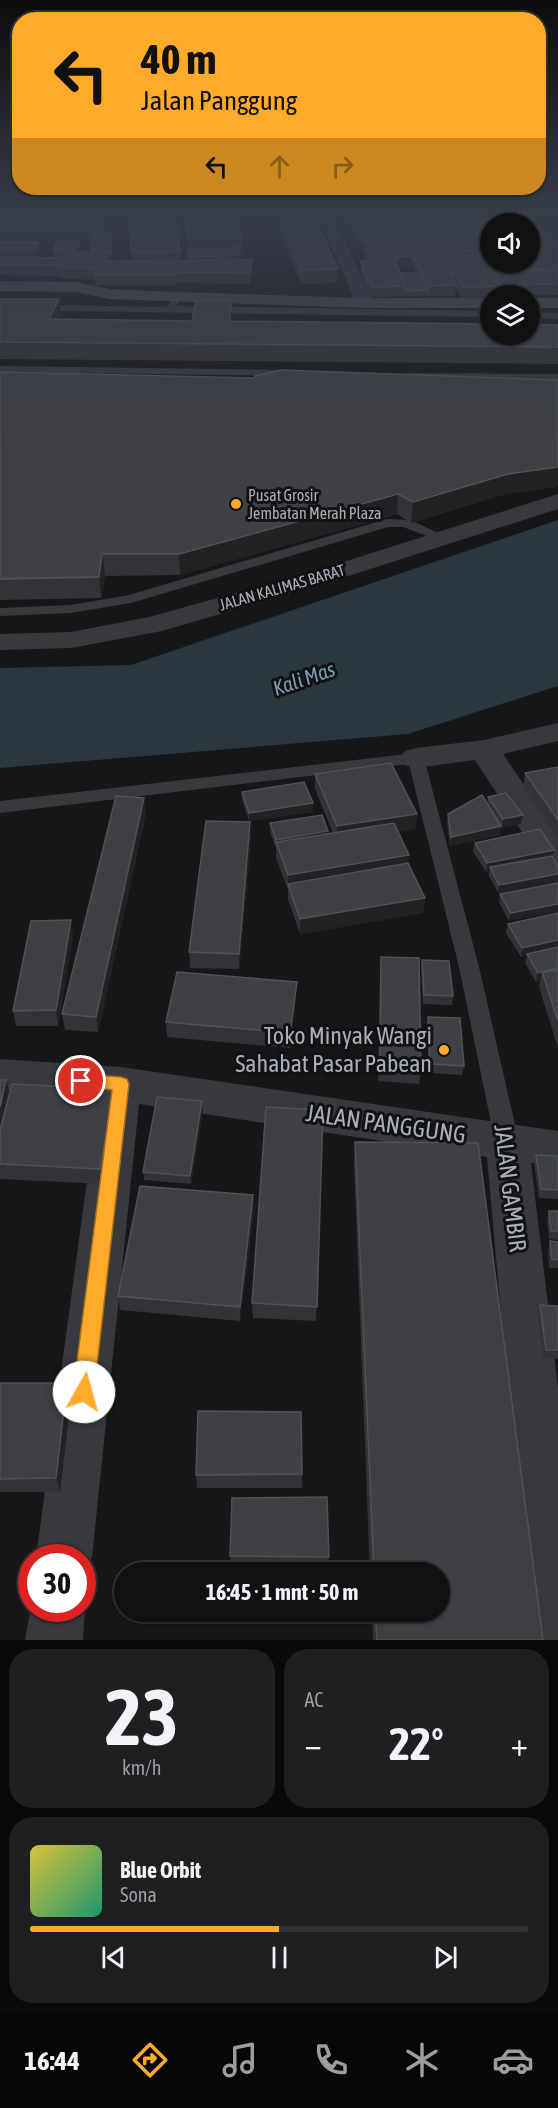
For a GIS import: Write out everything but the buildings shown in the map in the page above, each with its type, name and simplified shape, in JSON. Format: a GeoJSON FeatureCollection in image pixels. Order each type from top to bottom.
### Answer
{"type":"FeatureCollection","features":[{"type":"Feature","properties":{"kind":"street"},"geometry":{"type":"LineString","coordinates":[[88,290],[173,303],[480,303]]}},
{"type":"Feature","properties":{"kind":"street"},"geometry":{"type":"LineString","coordinates":[[359,290],[365,303]]}},
{"type":"Feature","properties":{"kind":"street"},"geometry":{"type":"LineString","coordinates":[[0,298],[62,299],[110,294]]}},
{"type":"Feature","properties":{"kind":"street"},"geometry":{"type":"LineString","coordinates":[[540,303],[558,303]]}},
{"type":"Feature","properties":{"kind":"street","name":"JALAN KALIMAS BARAT"},"geometry":{"type":"LineString","coordinates":[[0,642],[71,640],[152,625],[327,575],[558,501]]}},
{"type":"Feature","properties":{"kind":"street"},"geometry":{"type":"LineString","coordinates":[[416,758],[484,749],[558,732]]}},
{"type":"Feature","properties":{"kind":"street"},"geometry":{"type":"LineString","coordinates":[[484,749],[558,861]]}},
{"type":"Feature","properties":{"kind":"street","name":"JALAN PANGGUNG"},"geometry":{"type":"LineString","coordinates":[[0,1076],[121,1084],[558,1149]]}},
{"type":"Feature","properties":{"kind":"street"},"geometry":{"type":"LineString","coordinates":[[66,1544],[121,1084]]}},
{"type":"Feature","properties":{"kind":"street","name":"JALAN GAMBIR"},"geometry":{"type":"LineString","coordinates":[[507,1142],[558,1626]]}},
{"type":"Feature","properties":{"kind":"street"},"geometry":{"type":"LineString","coordinates":[[54,1640],[56,1622]]}},
{"type":"Feature","properties":{"kind":"lane"},"geometry":{"type":"LineString","coordinates":[[0,307],[173,303],[480,314]]}},
{"type":"Feature","properties":{"kind":"lane"},"geometry":{"type":"LineString","coordinates":[[540,315],[558,316]]}},
{"type":"Feature","properties":{"kind":"lane"},"geometry":{"type":"LineString","coordinates":[[0,369],[309,374]]}},
{"type":"Feature","properties":{"kind":"lane"},"geometry":{"type":"LineString","coordinates":[[404,375],[558,377]]}},
{"type":"Feature","properties":{"kind":"lane"},"geometry":{"type":"LineString","coordinates":[[0,612],[71,609],[131,599],[387,523],[405,523],[440,537]]}},
{"type":"Feature","properties":{"kind":"lane"},"geometry":{"type":"LineString","coordinates":[[0,807],[416,758]]}},
{"type":"Feature","properties":{"kind":"lane","name":"JALAN GAMBIR"},"geometry":{"type":"LineString","coordinates":[[416,758],[469,968],[507,1142]]}},
{"type":"Feature","properties":{"kind":"water","name":"Kali Mas"},"geometry":{"type":"Polygon","coordinates":[[[558,520],[558,686],[408,734],[0,768],[0,668],[131,665],[558,520]]]}},
{"type":"Feature","properties":{"kind":"place","name":"Pusat Grosir Jembatan Merah Plaza"},"geometry":{"type":"Point","coordinates":[236,504]}},
{"type":"Feature","properties":{"kind":"place","name":"Toko Minyak Wangi Sahabat Pasar Pabean"},"geometry":{"type":"Point","coordinates":[444,1050]}},
{"type":"Feature","properties":{"kind":"route"},"geometry":{"type":"LineString","coordinates":[[81,1081],[121,1084],[84,1392]]}}]}
